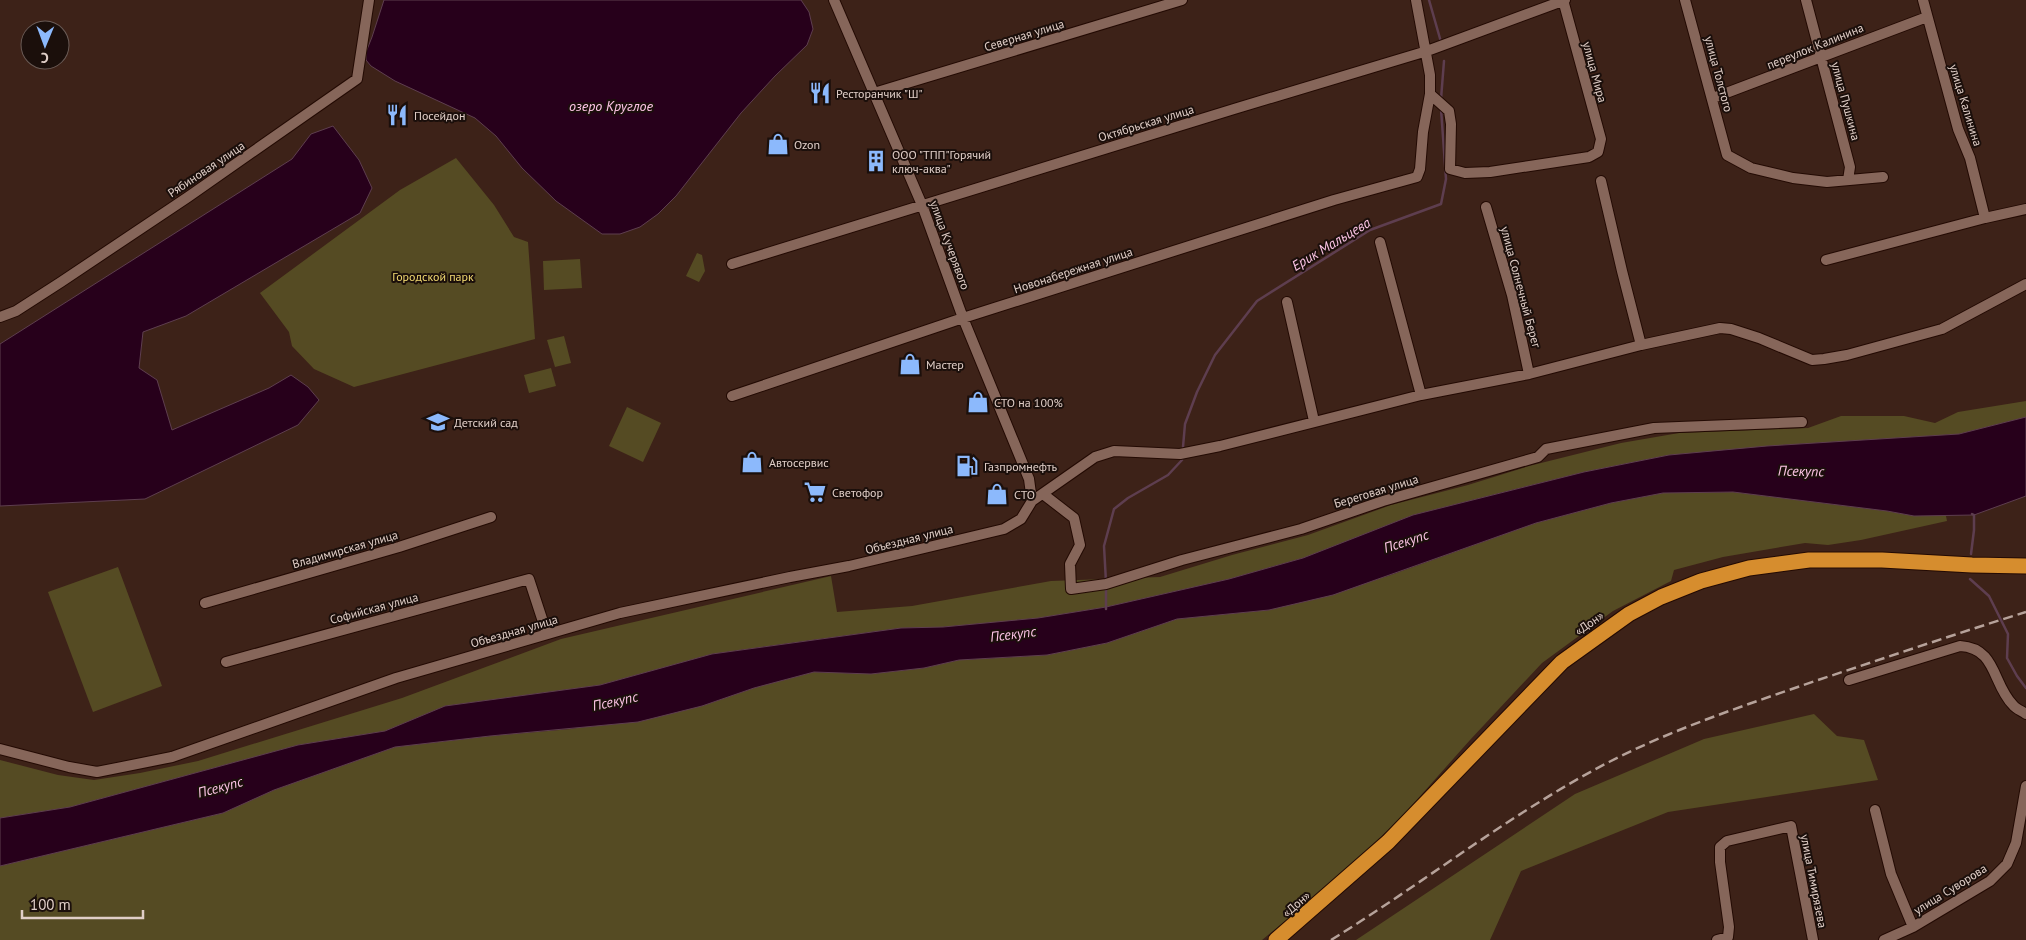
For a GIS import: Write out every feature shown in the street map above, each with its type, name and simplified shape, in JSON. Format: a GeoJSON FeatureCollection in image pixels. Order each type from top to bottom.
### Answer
{"type":"FeatureCollection","features":[{"type":"Feature","properties":{"kind":"highway","name":"«Дон»"},"geometry":{"type":"LineString","coordinates":[[1276,940],[1388,842],[1562,662],[1629,614],[1661,597],[1701,581],[1749,568],[1809,560],[1882,560],[2026,566]]}},
{"type":"Feature","properties":{"kind":"street","name":"Рябиновая улица"},"geometry":{"type":"LineString","coordinates":[[0,317],[16,311],[61,282],[196,191],[357,78],[369,0]]}},
{"type":"Feature","properties":{"kind":"street","name":"улица Кучерявого"},"geometry":{"type":"LineString","coordinates":[[834,0],[922,205],[963,318],[1029,480],[1032,502]]}},
{"type":"Feature","properties":{"kind":"street","name":"Северная улица"},"geometry":{"type":"LineString","coordinates":[[874,93],[1182,0]]}},
{"type":"Feature","properties":{"kind":"street"},"geometry":{"type":"LineString","coordinates":[[1416,0],[1427,52],[1430,94]]}},
{"type":"Feature","properties":{"kind":"street","name":"Октябрьская улица"},"geometry":{"type":"LineString","coordinates":[[732,264],[1234,109],[1427,52],[1564,0]]}},
{"type":"Feature","properties":{"kind":"street","name":"улица Мира"},"geometry":{"type":"LineString","coordinates":[[1430,94],[1449,111],[1451,124],[1450,169],[1465,173],[1490,172],[1589,157],[1598,152],[1601,139],[1564,0]]}},
{"type":"Feature","properties":{"kind":"street","name":"улица Толстого"},"geometry":{"type":"LineString","coordinates":[[1685,0],[1727,155],[1751,168],[1793,178],[1827,182],[1848,180]]}},
{"type":"Feature","properties":{"kind":"street","name":"улица Пушкина"},"geometry":{"type":"LineString","coordinates":[[1806,0],[1850,167],[1848,180]]}},
{"type":"Feature","properties":{"kind":"street","name":"улица Калинина"},"geometry":{"type":"LineString","coordinates":[[1923,0],[1958,129],[1970,158],[1985,218]]}},
{"type":"Feature","properties":{"kind":"street","name":"переулок Калинина"},"geometry":{"type":"LineString","coordinates":[[1713,98],[1927,17]]}},
{"type":"Feature","properties":{"kind":"street","name":"Новонабережная улица"},"geometry":{"type":"LineString","coordinates":[[732,396],[963,318],[1334,200],[1416,177],[1420,169],[1423,132],[1430,94]]}},
{"type":"Feature","properties":{"kind":"street"},"geometry":{"type":"LineString","coordinates":[[1848,180],[1883,177]]}},
{"type":"Feature","properties":{"kind":"street"},"geometry":{"type":"LineString","coordinates":[[1601,181],[1641,345]]}},
{"type":"Feature","properties":{"kind":"street","name":"улица Солнечный Берег"},"geometry":{"type":"LineString","coordinates":[[1486,207],[1512,295],[1528,374]]}},
{"type":"Feature","properties":{"kind":"street"},"geometry":{"type":"LineString","coordinates":[[1826,260],[2026,209]]}},
{"type":"Feature","properties":{"kind":"street"},"geometry":{"type":"LineString","coordinates":[[1380,242],[1421,395]]}},
{"type":"Feature","properties":{"kind":"street"},"geometry":{"type":"LineString","coordinates":[[1032,502],[1095,457],[1114,451],[1180,454],[1421,395],[1528,374],[1641,345],[1720,328],[1731,329],[1759,338],[1812,360],[1847,355],[1942,329],[2026,284]]}},
{"type":"Feature","properties":{"kind":"street"},"geometry":{"type":"LineString","coordinates":[[1287,302],[1314,421]]}},
{"type":"Feature","properties":{"kind":"street","name":"Береговая улица"},"geometry":{"type":"LineString","coordinates":[[1043,494],[1074,518],[1080,545],[1070,564],[1071,589],[1106,584],[1182,560],[1301,529],[1383,501],[1538,457],[1546,449],[1654,428],[1802,422]]}},
{"type":"Feature","properties":{"kind":"street","name":"Объездная улица"},"geometry":{"type":"LineString","coordinates":[[0,749],[69,767],[97,772],[172,757],[396,678],[620,613],[849,566],[1004,529],[1020,519],[1032,502]]}},
{"type":"Feature","properties":{"kind":"street","name":"Владимирская улица"},"geometry":{"type":"LineString","coordinates":[[205,602],[399,546],[491,517]]}},
{"type":"Feature","properties":{"kind":"street","name":"Софийская улица"},"geometry":{"type":"LineString","coordinates":[[226,662],[529,579],[547,634]]}},
{"type":"Feature","properties":{"kind":"street"},"geometry":{"type":"LineString","coordinates":[[1849,680],[1960,646],[1972,647],[1983,653],[2013,706],[2026,714]]}},
{"type":"Feature","properties":{"kind":"street","name":"улица Суворова"},"geometry":{"type":"LineString","coordinates":[[1884,940],[1913,927],[1990,880],[2007,864],[2016,843],[2026,786]]}},
{"type":"Feature","properties":{"kind":"street"},"geometry":{"type":"LineString","coordinates":[[1875,810],[1891,874],[1913,927]]}},
{"type":"Feature","properties":{"kind":"street","name":"улица Тимирязева"},"geometry":{"type":"LineString","coordinates":[[1717,940],[1728,936],[1729,927],[1720,862],[1720,847],[1728,841],[1791,826],[1813,940]]}},
{"type":"Feature","properties":{"kind":"green space","name":"Городской парк"},"geometry":{"type":"Polygon","coordinates":[[[456,158],[494,205],[514,237],[528,242],[535,339],[354,387],[314,369],[292,346],[289,332],[260,293],[400,190],[456,158]]]}},
{"type":"Feature","properties":{"kind":"green space"},"geometry":{"type":"Polygon","coordinates":[[[697,253],[702,255],[705,271],[699,282],[686,276],[697,253]]]}},
{"type":"Feature","properties":{"kind":"green space"},"geometry":{"type":"Polygon","coordinates":[[[580,259],[582,288],[544,290],[543,261],[580,259]]]}},
{"type":"Feature","properties":{"kind":"green space"},"geometry":{"type":"Polygon","coordinates":[[[564,336],[571,363],[555,367],[547,340],[564,336]]]}},
{"type":"Feature","properties":{"kind":"green space"},"geometry":{"type":"Polygon","coordinates":[[[551,368],[556,386],[529,393],[524,375],[551,368]]]}},
{"type":"Feature","properties":{"kind":"green space"},"geometry":{"type":"Polygon","coordinates":[[[2026,401],[2026,417],[1959,434],[1669,455],[1584,472],[1413,515],[1303,558],[1229,579],[1106,607],[1038,618],[943,627],[901,628],[712,654],[600,685],[445,706],[385,731],[298,745],[70,807],[0,818],[0,760],[58,775],[94,780],[198,761],[402,698],[561,639],[831,576],[837,612],[912,606],[1051,581],[1160,577],[1232,555],[1308,535],[1391,505],[1468,485],[1529,466],[1621,443],[1679,433],[1808,428],[1841,416],[1904,416],[1935,423],[1958,412],[2026,401]]]}},
{"type":"Feature","properties":{"kind":"green space"},"geometry":{"type":"Polygon","coordinates":[[[627,407],[661,423],[643,462],[609,446],[627,407]]]}},
{"type":"Feature","properties":{"kind":"green space"},"geometry":{"type":"Polygon","coordinates":[[[1733,492],[1914,516],[1946,516],[1947,521],[1861,540],[1828,545],[1805,543],[1723,557],[1674,570],[1671,581],[1613,611],[1542,663],[1398,821],[1321,892],[1262,940],[0,940],[0,866],[223,813],[274,790],[395,747],[571,729],[702,706],[754,688],[814,672],[871,674],[924,668],[959,660],[1047,655],[1107,643],[1177,619],[1269,610],[1388,576],[1536,523],[1611,503],[1663,493],[1733,492]]]}},
{"type":"Feature","properties":{"kind":"green space"},"geometry":{"type":"Polygon","coordinates":[[[118,567],[162,686],[93,712],[48,592],[118,567]]]}},
{"type":"Feature","properties":{"kind":"green space"},"geometry":{"type":"Polygon","coordinates":[[[1814,714],[1837,736],[1864,740],[1878,780],[1668,812],[1521,871],[1490,940],[1356,940],[1575,794],[1704,739],[1814,714]]]}},
{"type":"Feature","properties":{"kind":"water","name":"озеро Круглое"},"geometry":{"type":"Polygon","coordinates":[[[384,0],[801,0],[809,12],[813,29],[807,45],[741,113],[676,196],[658,214],[640,227],[620,234],[602,234],[556,201],[522,168],[496,136],[475,118],[395,81],[371,66],[366,60],[366,52],[384,0]]]}},
{"type":"Feature","properties":{"kind":"water"},"geometry":{"type":"Polygon","coordinates":[[[333,126],[359,160],[372,188],[360,213],[186,316],[143,332],[139,368],[157,380],[172,430],[269,388],[291,375],[308,387],[319,400],[298,425],[145,499],[0,506],[0,344],[292,159],[311,134],[333,126]]]}},
{"type":"Feature","properties":{"kind":"water","name":"Псекупс"},"geometry":{"type":"Polygon","coordinates":[[[2026,417],[2026,496],[1974,515],[1914,516],[1733,492],[1663,493],[1611,503],[1536,523],[1333,595],[1269,610],[1177,619],[1107,643],[1047,655],[959,660],[924,668],[871,674],[814,672],[754,688],[702,706],[638,722],[395,747],[274,790],[223,813],[0,866],[0,818],[70,807],[298,745],[385,731],[445,706],[600,685],[712,654],[901,628],[943,627],[1038,618],[1106,607],[1229,579],[1303,558],[1413,515],[1584,472],[1669,455],[1767,446],[1959,434],[2026,417]]]}},
{"type":"Feature","properties":{"kind":"waterway","name":"Ерик Мальцева"},"geometry":{"type":"LineString","coordinates":[[1429,0],[1441,42]]}},
{"type":"Feature","properties":{"kind":"waterway","name":"Ерик Мальцева"},"geometry":{"type":"LineString","coordinates":[[1441,99],[1444,61]]}},
{"type":"Feature","properties":{"kind":"waterway","name":"Ерик Мальцева"},"geometry":{"type":"LineString","coordinates":[[1183,447],[1185,424],[1197,392],[1215,355],[1257,301],[1370,230],[1441,204],[1446,179],[1441,109]]}},
{"type":"Feature","properties":{"kind":"waterway","name":"Ерик Мальцева"},"geometry":{"type":"LineString","coordinates":[[1106,582],[1104,546],[1114,509],[1128,498],[1168,475],[1182,460]]}},
{"type":"Feature","properties":{"kind":"waterway"},"geometry":{"type":"LineString","coordinates":[[1971,554],[1974,530],[1974,515],[1972,514]]}},
{"type":"Feature","properties":{"kind":"waterway"},"geometry":{"type":"LineString","coordinates":[[1970,579],[1989,596],[2008,634],[2007,658],[2026,688]]}},
{"type":"Feature","properties":{"kind":"waterway","name":"Ерик Мальцева"},"geometry":{"type":"LineString","coordinates":[[1106,587],[1106,609]]}},
{"type":"Feature","properties":{"kind":"railway"},"geometry":{"type":"LineString","coordinates":[[1331,940],[1537,803],[1609,762],[1659,738],[1815,681],[2026,612]]}},
{"type":"Feature","properties":{"kind":"place","name":"Ресторанчик \"Ш\""},"geometry":{"type":"Point","coordinates":[820,93]}},
{"type":"Feature","properties":{"kind":"place","name":"Посейдон"},"geometry":{"type":"Point","coordinates":[397,115]}},
{"type":"Feature","properties":{"kind":"place","name":"Ozon"},"geometry":{"type":"Point","coordinates":[778,144]}},
{"type":"Feature","properties":{"kind":"place","name":"ООО \"ТПП\"Горячий ключ-аква\""},"geometry":{"type":"Point","coordinates":[876,161]}},
{"type":"Feature","properties":{"kind":"place","name":"Мастер"},"geometry":{"type":"Point","coordinates":[910,364]}},
{"type":"Feature","properties":{"kind":"place","name":"СТО на 100%"},"geometry":{"type":"Point","coordinates":[978,402]}},
{"type":"Feature","properties":{"kind":"place","name":"Детский сад"},"geometry":{"type":"Point","coordinates":[438,422]}},
{"type":"Feature","properties":{"kind":"place","name":"Автосервис"},"geometry":{"type":"Point","coordinates":[752,462]}},
{"type":"Feature","properties":{"kind":"place","name":"Газпромнефть"},"geometry":{"type":"Point","coordinates":[967,466]}},
{"type":"Feature","properties":{"kind":"place","name":"Светофор"},"geometry":{"type":"Point","coordinates":[815,492]}},
{"type":"Feature","properties":{"kind":"place","name":"СТО"},"geometry":{"type":"Point","coordinates":[997,494]}}]}
